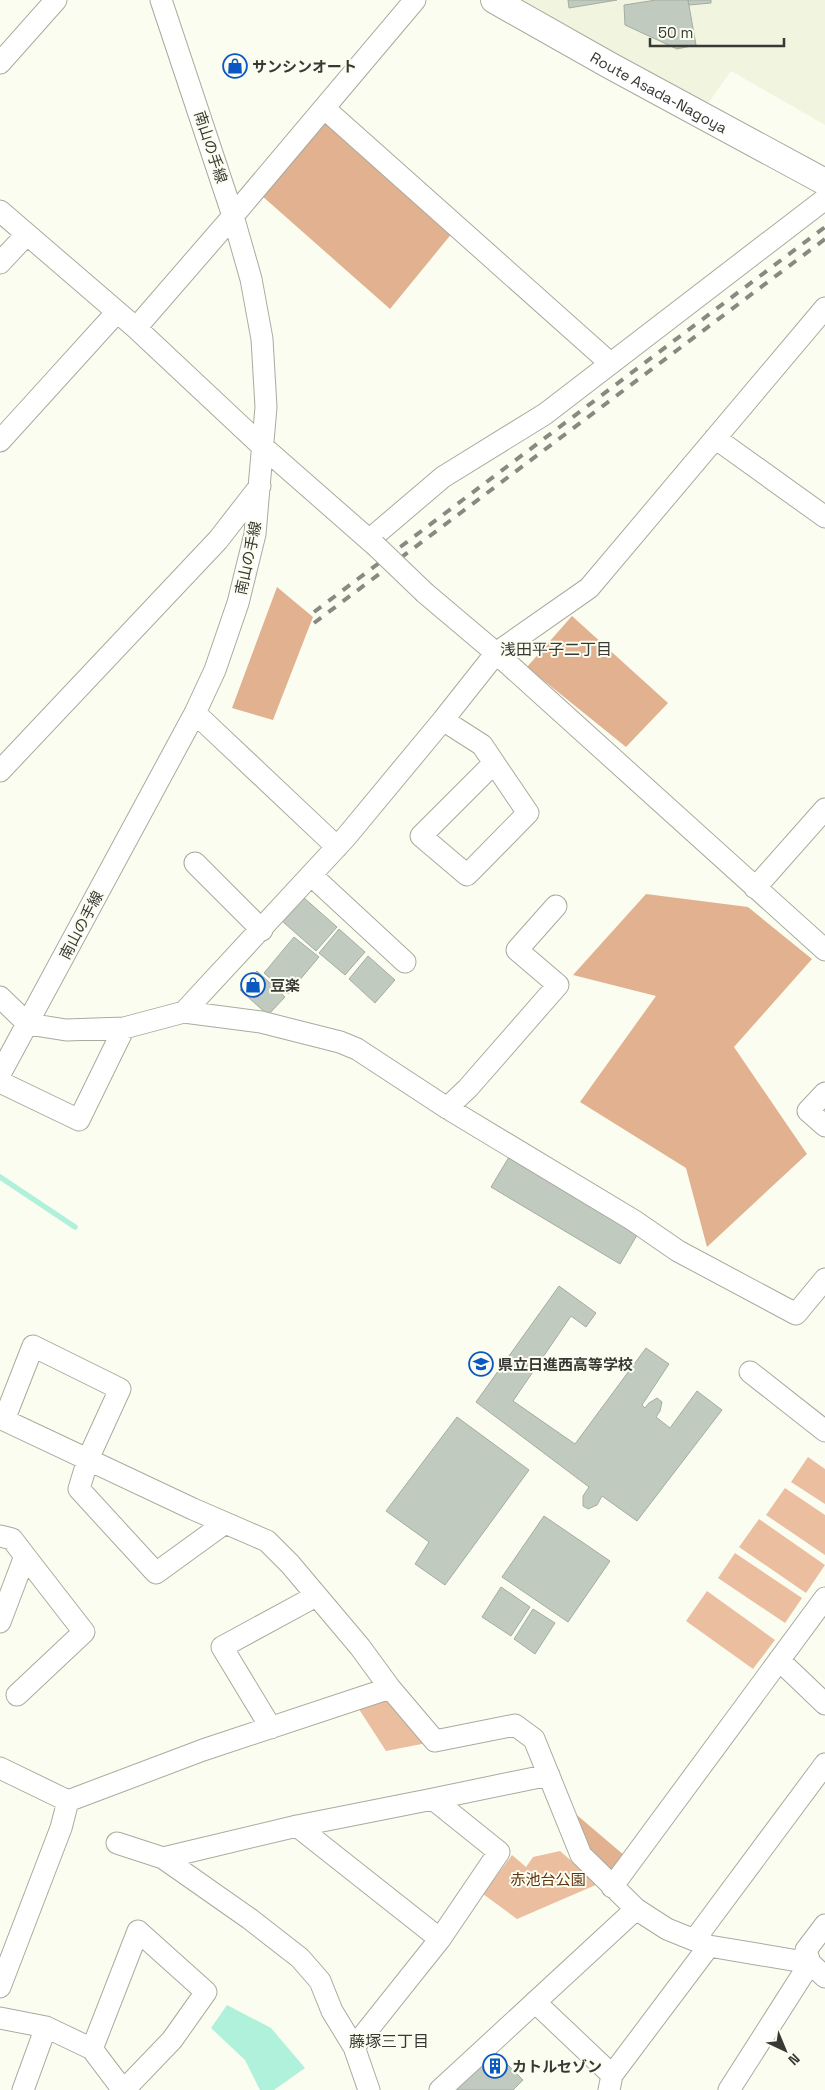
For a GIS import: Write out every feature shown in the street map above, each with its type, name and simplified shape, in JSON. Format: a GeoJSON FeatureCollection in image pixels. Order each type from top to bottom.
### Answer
{"type":"FeatureCollection","features":[{"type":"Feature","properties":{"kind":"main road","name":"Route Asada-Nagoya"},"geometry":{"type":"LineString","coordinates":[[494,0],[609,65],[825,182]]}},
{"type":"Feature","properties":{"kind":"street"},"geometry":{"type":"LineString","coordinates":[[0,63],[56,0]]}},
{"type":"Feature","properties":{"kind":"street","name":"南山の手線"},"geometry":{"type":"LineString","coordinates":[[0,1074],[195,713],[214,670],[238,603],[255,534],[266,408],[262,339],[251,278],[233,216],[161,0]]}},
{"type":"Feature","properties":{"kind":"street"},"geometry":{"type":"LineString","coordinates":[[136,328],[415,0]]}},
{"type":"Feature","properties":{"kind":"street"},"geometry":{"type":"LineString","coordinates":[[324,108],[610,363]]}},
{"type":"Feature","properties":{"kind":"street"},"geometry":{"type":"LineString","coordinates":[[372,543],[443,477],[545,414],[825,199]]}},
{"type":"Feature","properties":{"kind":"street"},"geometry":{"type":"LineString","coordinates":[[0,211],[136,328],[262,446],[372,543],[425,593],[496,653],[825,950]]}},
{"type":"Feature","properties":{"kind":"street"},"geometry":{"type":"LineString","coordinates":[[0,263],[27,234]]}},
{"type":"Feature","properties":{"kind":"street"},"geometry":{"type":"LineString","coordinates":[[184,1012],[336,848],[443,720],[496,653],[589,588],[825,308]]}},
{"type":"Feature","properties":{"kind":"street"},"geometry":{"type":"LineString","coordinates":[[0,441],[117,312]]}},
{"type":"Feature","properties":{"kind":"street"},"geometry":{"type":"LineString","coordinates":[[716,438],[825,516]]}},
{"type":"Feature","properties":{"kind":"street"},"geometry":{"type":"LineString","coordinates":[[0,772],[218,540],[260,486]]}},
{"type":"Feature","properties":{"kind":"street"},"geometry":{"type":"LineString","coordinates":[[195,713],[336,848]]}},
{"type":"Feature","properties":{"kind":"street"},"geometry":{"type":"LineString","coordinates":[[443,720],[482,745],[528,813],[467,875],[421,836],[494,763]]}},
{"type":"Feature","properties":{"kind":"street"},"geometry":{"type":"LineString","coordinates":[[755,888],[825,809]]}},
{"type":"Feature","properties":{"kind":"street"},"geometry":{"type":"LineString","coordinates":[[195,863],[262,930]]}},
{"type":"Feature","properties":{"kind":"street"},"geometry":{"type":"LineString","coordinates":[[311,875],[405,962]]}},
{"type":"Feature","properties":{"kind":"street"},"geometry":{"type":"LineString","coordinates":[[447,1108],[468,1088],[558,985],[517,950],[556,906]]}},
{"type":"Feature","properties":{"kind":"street"},"geometry":{"type":"LineString","coordinates":[[0,997],[28,1024],[66,1030],[124,1028],[184,1012],[260,1022],[340,1042],[356,1049],[447,1108],[633,1220],[678,1251],[796,1314],[825,1280]]}},
{"type":"Feature","properties":{"kind":"street"},"geometry":{"type":"LineString","coordinates":[[0,1082],[79,1120],[124,1028]]}},
{"type":"Feature","properties":{"kind":"street"},"geometry":{"type":"LineString","coordinates":[[825,1092],[808,1111],[825,1126]]}},
{"type":"Feature","properties":{"kind":"street"},"geometry":{"type":"LineString","coordinates":[[225,1524],[156,1573],[79,1489],[88,1459],[120,1389],[33,1346],[4,1420],[88,1459],[225,1524],[267,1541],[360,1647],[390,1688],[436,1741],[515,1725],[534,1739],[581,1855],[612,1888],[636,1909],[667,1929],[702,1942],[821,1972]]}},
{"type":"Feature","properties":{"kind":"street"},"geometry":{"type":"LineString","coordinates":[[750,1372],[825,1431]]}},
{"type":"Feature","properties":{"kind":"street"},"geometry":{"type":"LineString","coordinates":[[0,1536],[12,1539],[84,1632],[18,1695]]}},
{"type":"Feature","properties":{"kind":"street"},"geometry":{"type":"LineString","coordinates":[[0,1622],[25,1556]]}},
{"type":"Feature","properties":{"kind":"street"},"geometry":{"type":"LineString","coordinates":[[271,1728],[222,1647],[316,1596]]}},
{"type":"Feature","properties":{"kind":"street"},"geometry":{"type":"LineString","coordinates":[[612,1888],[825,1598]]}},
{"type":"Feature","properties":{"kind":"street"},"geometry":{"type":"LineString","coordinates":[[778,1660],[825,1704]]}},
{"type":"Feature","properties":{"kind":"street"},"geometry":{"type":"LineString","coordinates":[[0,1768],[68,1801],[203,1750],[390,1688]]}},
{"type":"Feature","properties":{"kind":"street"},"geometry":{"type":"LineString","coordinates":[[536,2002],[611,2082],[702,1942],[825,1764]]}},
{"type":"Feature","properties":{"kind":"street"},"geometry":{"type":"LineString","coordinates":[[163,1858],[297,1826],[549,1775]]}},
{"type":"Feature","properties":{"kind":"street"},"geometry":{"type":"LineString","coordinates":[[354,2047],[440,1939],[499,1852],[433,1799]]}},
{"type":"Feature","properties":{"kind":"street"},"geometry":{"type":"LineString","coordinates":[[0,1987],[61,1828],[68,1801]]}},
{"type":"Feature","properties":{"kind":"street"},"geometry":{"type":"LineString","coordinates":[[297,1826],[440,1939]]}},
{"type":"Feature","properties":{"kind":"street"},"geometry":{"type":"LineString","coordinates":[[117,1843],[163,1858],[250,1919],[300,1958],[320,1982],[332,2011],[354,2047],[369,2090]]}},
{"type":"Feature","properties":{"kind":"street"},"geometry":{"type":"LineString","coordinates":[[440,2090],[636,1909]]}},
{"type":"Feature","properties":{"kind":"street"},"geometry":{"type":"LineString","coordinates":[[821,1972],[806,1950],[825,1925]]}},
{"type":"Feature","properties":{"kind":"street"},"geometry":{"type":"LineString","coordinates":[[0,2018],[46,2028],[92,2050],[123,2090],[172,2040],[206,1992],[138,1931],[92,2050]]}},
{"type":"Feature","properties":{"kind":"street"},"geometry":{"type":"LineString","coordinates":[[730,2090],[821,1972]]}},
{"type":"Feature","properties":{"kind":"street"},"geometry":{"type":"LineString","coordinates":[[23,2090],[46,2028]]}},
{"type":"Feature","properties":{"kind":"shaded area"},"geometry":{"type":"Polygon","coordinates":[[[518,0],[825,0],[825,125],[731,71],[707,105],[518,0]]]}},
{"type":"Feature","properties":{"kind":"shaded area"},"geometry":{"type":"Polygon","coordinates":[[[329,121],[453,232],[390,309],[261,195],[321,123],[329,121]]]}},
{"type":"Feature","properties":{"kind":"shaded area"},"geometry":{"type":"Polygon","coordinates":[[[277,587],[313,617],[273,720],[232,708],[277,587]]]}},
{"type":"Feature","properties":{"kind":"shaded area"},"geometry":{"type":"Polygon","coordinates":[[[572,616],[668,703],[626,747],[527,667],[572,616]]]}},
{"type":"Feature","properties":{"kind":"shaded area"},"geometry":{"type":"Polygon","coordinates":[[[646,894],[748,907],[812,959],[734,1047],[807,1154],[707,1247],[686,1168],[580,1102],[656,996],[573,975],[646,894]]]}},
{"type":"Feature","properties":{"kind":"shaded area"},"geometry":{"type":"Polygon","coordinates":[[[571,1810],[625,1856],[611,1876],[588,1852],[571,1810]]]}},
{"type":"Feature","properties":{"kind":"shaded area"},"geometry":{"type":"Polygon","coordinates":[[[227,2005],[271,2028],[305,2068],[274,2090],[260,2090],[245,2060],[211,2028],[227,2005]]]}},
{"type":"Feature","properties":{"kind":"green space"},"geometry":{"type":"Polygon","coordinates":[[[808,1457],[825,1469],[825,1504],[791,1482],[808,1457]]]}},
{"type":"Feature","properties":{"kind":"green space"},"geometry":{"type":"Polygon","coordinates":[[[785,1488],[825,1515],[825,1555],[766,1515],[785,1488]]]}},
{"type":"Feature","properties":{"kind":"green space"},"geometry":{"type":"Polygon","coordinates":[[[759,1519],[825,1565],[806,1593],[739,1547],[759,1519]]]}},
{"type":"Feature","properties":{"kind":"green space"},"geometry":{"type":"Polygon","coordinates":[[[735,1553],[802,1598],[785,1623],[718,1578],[735,1553]]]}},
{"type":"Feature","properties":{"kind":"green space"},"geometry":{"type":"Polygon","coordinates":[[[707,1591],[775,1640],[753,1669],[686,1621],[707,1591]]]}},
{"type":"Feature","properties":{"kind":"green space"},"geometry":{"type":"Polygon","coordinates":[[[390,1691],[432,1742],[386,1751],[355,1703],[390,1691]]]}},
{"type":"Feature","properties":{"kind":"green space","name":"赤池台公園"},"geometry":{"type":"Polygon","coordinates":[[[560,1851],[598,1884],[517,1919],[483,1894],[512,1855],[526,1867],[533,1857],[560,1851]]]}},
{"type":"Feature","properties":{"kind":"building"},"geometry":{"type":"Polygon","coordinates":[[[568,0],[617,0],[569,8],[568,0]]]}},
{"type":"Feature","properties":{"kind":"building"},"geometry":{"type":"Polygon","coordinates":[[[656,0],[688,0],[696,45],[677,49],[625,25],[624,5],[656,0]]]}},
{"type":"Feature","properties":{"kind":"building"},"geometry":{"type":"Polygon","coordinates":[[[688,0],[711,0],[711,3],[689,5],[688,0]]]}},
{"type":"Feature","properties":{"kind":"building"},"geometry":{"type":"Polygon","coordinates":[[[303,897],[337,927],[316,951],[282,921],[303,897]]]}},
{"type":"Feature","properties":{"kind":"building"},"geometry":{"type":"Polygon","coordinates":[[[339,929],[365,952],[345,975],[319,953],[339,929]]]}},
{"type":"Feature","properties":{"kind":"building"},"geometry":{"type":"Polygon","coordinates":[[[294,937],[319,957],[288,994],[264,973],[294,937]]]}},
{"type":"Feature","properties":{"kind":"building"},"geometry":{"type":"Polygon","coordinates":[[[368,956],[395,980],[375,1003],[349,979],[368,956]]]}},
{"type":"Feature","properties":{"kind":"building"},"geometry":{"type":"Polygon","coordinates":[[[257,971],[285,997],[268,1015],[240,990],[257,971]]]}},
{"type":"Feature","properties":{"kind":"building"},"geometry":{"type":"Polygon","coordinates":[[[512,1152],[640,1230],[620,1264],[491,1187],[512,1152]]]}},
{"type":"Feature","properties":{"kind":"building"},"geometry":{"type":"Polygon","coordinates":[[[559,1286],[596,1313],[586,1327],[571,1316],[513,1401],[575,1444],[646,1348],[669,1364],[642,1405],[645,1408],[657,1398],[662,1402],[656,1417],[670,1428],[697,1391],[722,1410],[637,1521],[602,1496],[597,1505],[588,1509],[583,1506],[583,1496],[589,1487],[476,1402],[559,1286]]]}},
{"type":"Feature","properties":{"kind":"building"},"geometry":{"type":"Polygon","coordinates":[[[457,1417],[529,1470],[445,1585],[415,1564],[429,1542],[386,1511],[457,1417]]]}},
{"type":"Feature","properties":{"kind":"building"},"geometry":{"type":"Polygon","coordinates":[[[544,1516],[610,1561],[568,1622],[502,1577],[544,1516]]]}},
{"type":"Feature","properties":{"kind":"building"},"geometry":{"type":"Polygon","coordinates":[[[501,1587],[530,1607],[511,1636],[482,1617],[501,1587]]]}},
{"type":"Feature","properties":{"kind":"building"},"geometry":{"type":"Polygon","coordinates":[[[533,1609],[555,1623],[535,1654],[514,1639],[533,1609]]]}},
{"type":"Feature","properties":{"kind":"building","name":"カトルセゾン"},"geometry":{"type":"Polygon","coordinates":[[[495,2052],[523,2080],[513,2090],[456,2090],[495,2052]]]}},
{"type":"Feature","properties":{"kind":"waterway"},"geometry":{"type":"LineString","coordinates":[[0,1177],[75,1227]]}},
{"type":"Feature","properties":{"kind":"railway"},"geometry":{"type":"LineString","coordinates":[[314,612],[825,227]]}},
{"type":"Feature","properties":{"kind":"railway"},"geometry":{"type":"LineString","coordinates":[[314,623],[825,239]]}},
{"type":"Feature","properties":{"kind":"place","name":"サンシンオート"},"geometry":{"type":"Point","coordinates":[235,66]}},
{"type":"Feature","properties":{"kind":"place","name":"豆楽"},"geometry":{"type":"Point","coordinates":[253,985]}},
{"type":"Feature","properties":{"kind":"place","name":"県立日進西高等学校"},"geometry":{"type":"Point","coordinates":[481,1364]}},
{"type":"Feature","properties":{"kind":"place","name":"カトルセゾン"},"geometry":{"type":"Point","coordinates":[495,2066]}},
{"type":"Feature","properties":{"kind":"district","name":"浅田平子二丁目"},"geometry":{"type":"Point","coordinates":[556,649]}},
{"type":"Feature","properties":{"kind":"district","name":"藤塚三丁目"},"geometry":{"type":"Point","coordinates":[389,2041]}}]}
